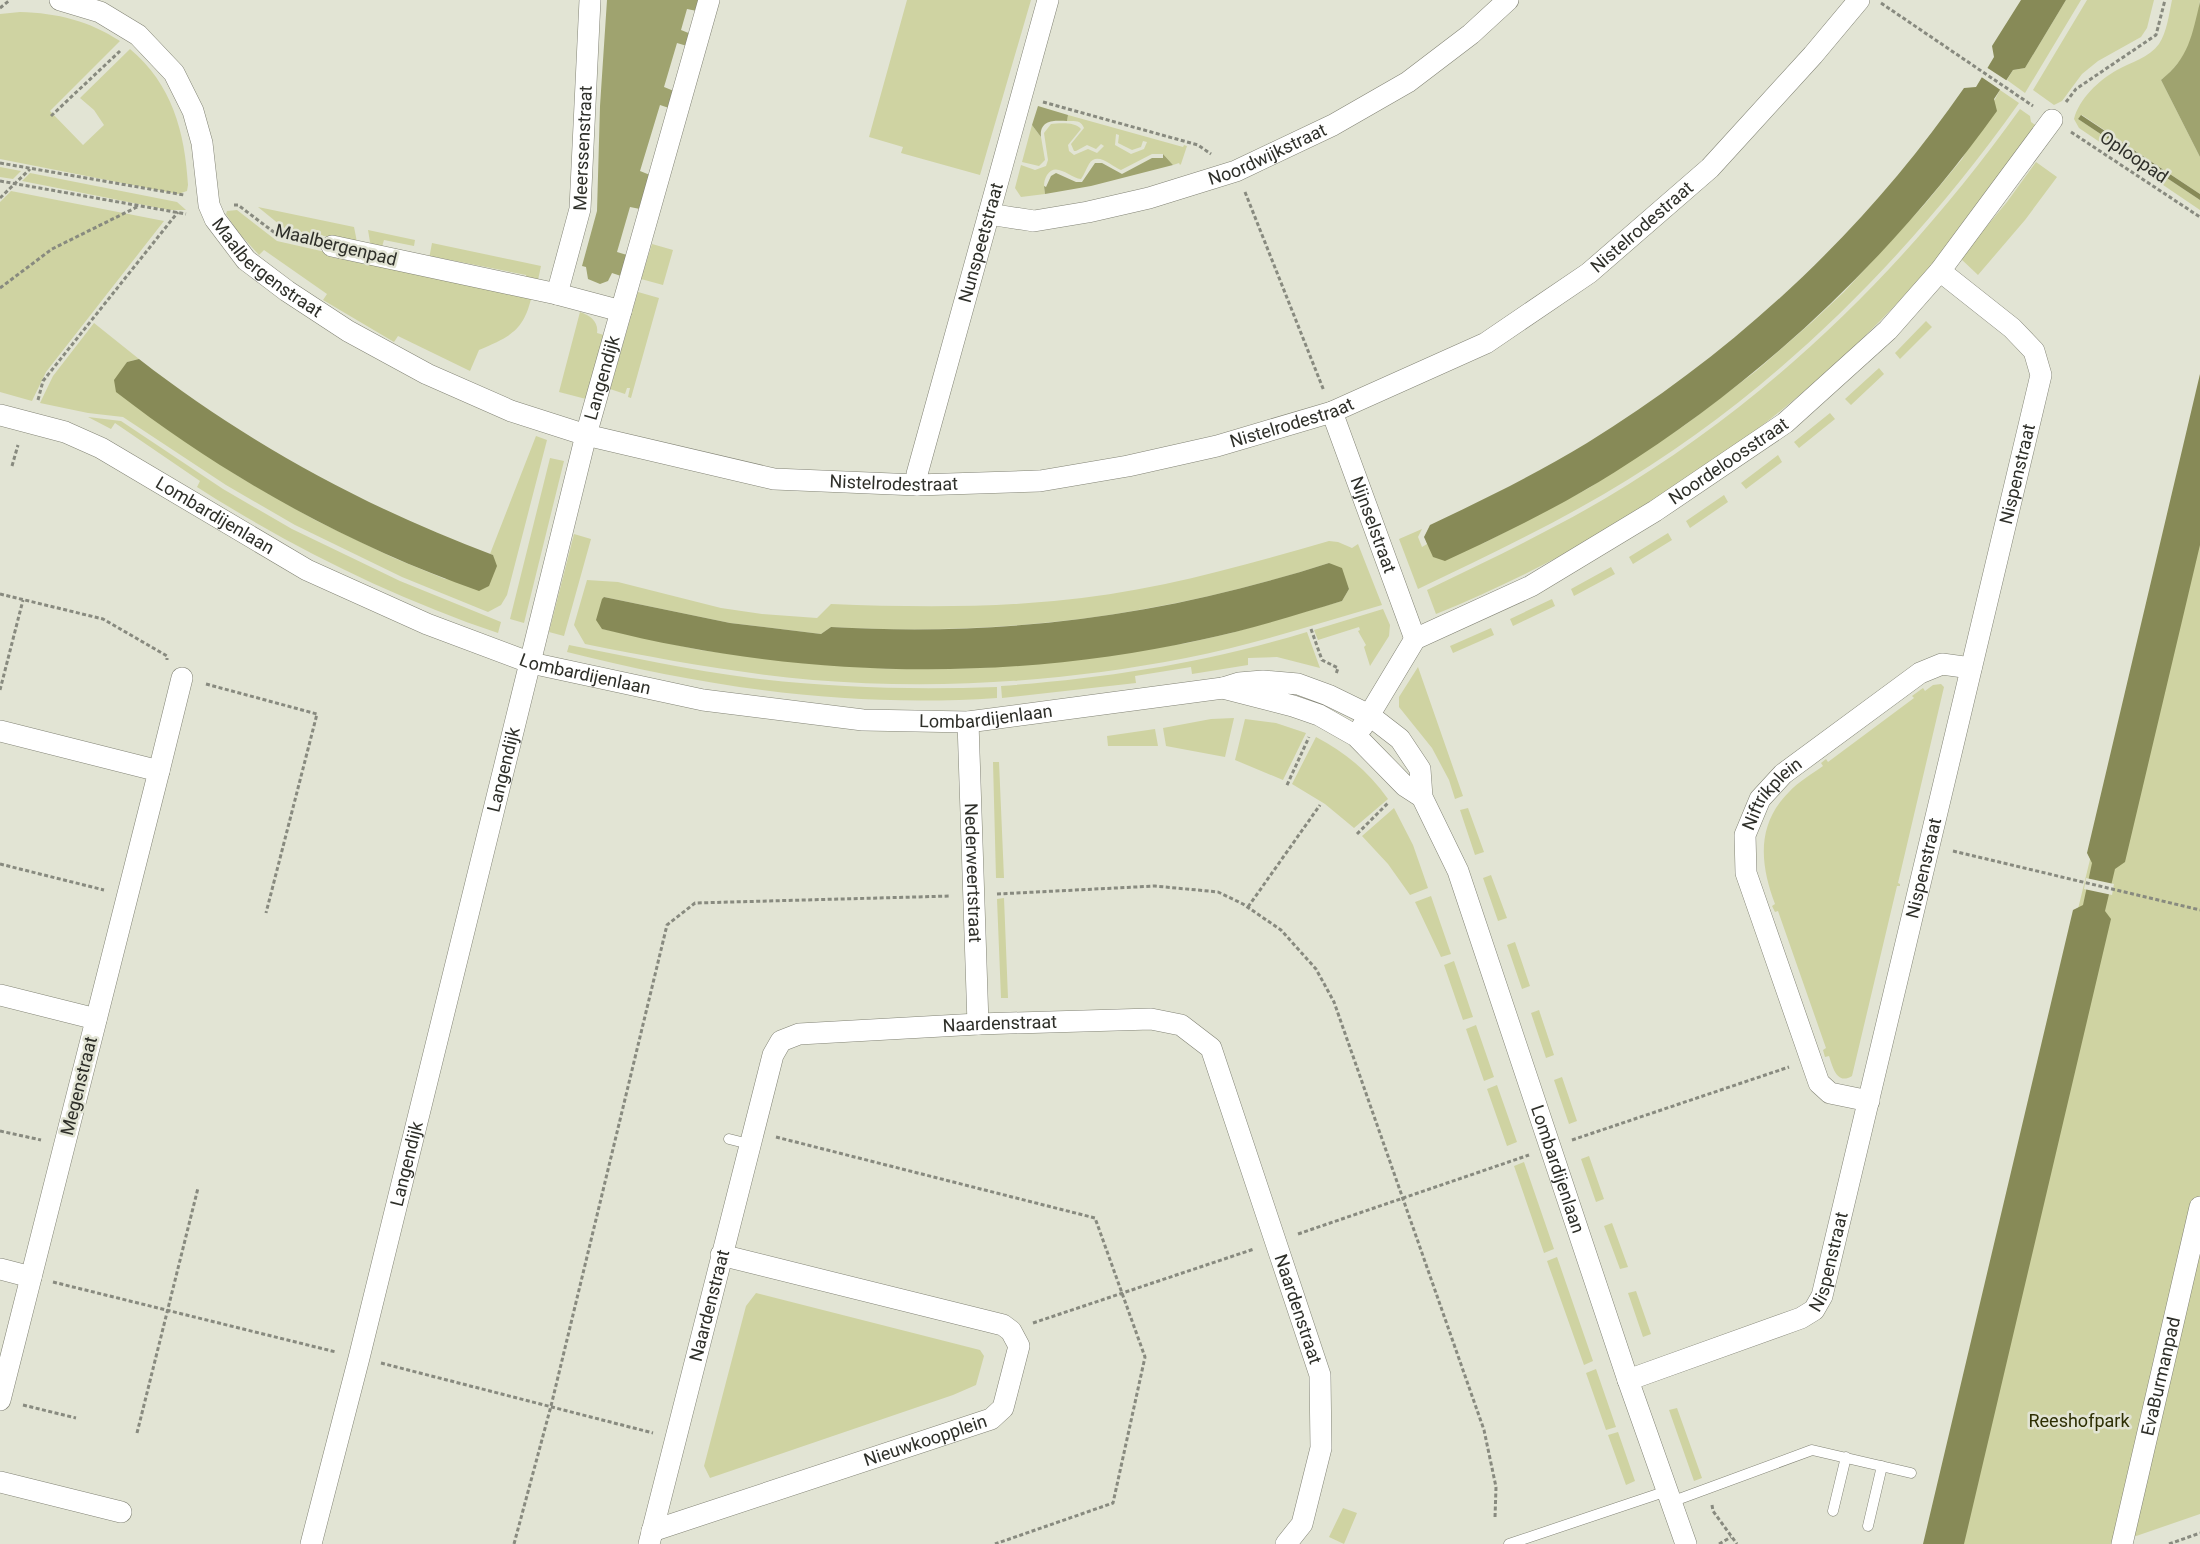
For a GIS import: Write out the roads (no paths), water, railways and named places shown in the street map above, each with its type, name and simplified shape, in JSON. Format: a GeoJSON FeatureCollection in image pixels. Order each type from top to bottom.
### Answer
{"type":"FeatureCollection","features":[{"type":"Feature","properties":{"kind":"street","name":"Maalbergenstraat"},"geometry":{"type":"LineString","coordinates":[[60,0],[100,12],[138,35],[174,73],[193,111],[202,143],[209,205],[215,219],[246,260],[287,291],[348,331],[427,374],[510,411],[586,435]]}},
{"type":"Feature","properties":{"kind":"street","name":"Meerssenstraat"},"geometry":{"type":"LineString","coordinates":[[557,294],[580,209],[590,0]]}},
{"type":"Feature","properties":{"kind":"street","name":"Langendijk"},"geometry":{"type":"LineString","coordinates":[[311,1544],[359,1358],[586,435],[709,0]]}},
{"type":"Feature","properties":{"kind":"street","name":"Nunspeetstraat"},"geometry":{"type":"LineString","coordinates":[[917,485],[918,474],[1048,0]]}},
{"type":"Feature","properties":{"kind":"street","name":"Noordwijkstraat"},"geometry":{"type":"LineString","coordinates":[[989,214],[1034,221],[1088,212],[1149,198],[1236,171],[1333,125],[1408,82],[1471,34],[1508,0]]}},
{"type":"Feature","properties":{"kind":"street","name":"Nistelrodestraat"},"geometry":{"type":"LineString","coordinates":[[586,435],[774,479],[917,485],[1040,481],[1128,466],[1217,446],[1332,412],[1486,343],[1589,274],[1710,168],[1813,55],[1859,0]]}},
{"type":"Feature","properties":{"kind":"street","name":"Noordeloosstraat"},"geometry":{"type":"LineString","coordinates":[[1415,639],[1530,586],[1655,511],[1785,422],[1888,330],[1940,271],[2052,120]]}},
{"type":"Feature","properties":{"kind":"street","name":"Maalbergenpad"},"geometry":{"type":"LineString","coordinates":[[332,246],[557,294],[621,311]]}},
{"type":"Feature","properties":{"kind":"street","name":"Nispenstraat"},"geometry":{"type":"LineString","coordinates":[[1628,1380],[1801,1318],[1814,1310],[1822,1296],[2041,375],[2034,351],[2012,328],[1940,271]]}},
{"type":"Feature","properties":{"kind":"street","name":"Nijnselstraat"},"geometry":{"type":"LineString","coordinates":[[1332,412],[1415,639]]}},
{"type":"Feature","properties":{"kind":"street","name":"Lombardijenlaan"},"geometry":{"type":"LineString","coordinates":[[0,416],[66,432],[101,448],[308,570],[427,624],[531,662],[703,700],[863,720],[968,722],[1222,688],[1239,683],[1263,680],[1298,684],[1328,695],[1369,714],[1400,739],[1420,769],[1414,792]]}},
{"type":"Feature","properties":{"kind":"street"},"geometry":{"type":"LineString","coordinates":[[1356,736],[1415,639]]}},
{"type":"Feature","properties":{"kind":"street","name":"Niftrikplein"},"geometry":{"type":"LineString","coordinates":[[1869,1101],[1830,1093],[1819,1083],[1746,873],[1744,835],[1760,799],[1783,774],[1920,673],[1942,664],[1971,668]]}},
{"type":"Feature","properties":{"kind":"street","name":"Megenstraat"},"geometry":{"type":"LineString","coordinates":[[0,1400],[182,678]]}},
{"type":"Feature","properties":{"kind":"street","name":"Lombardijenlaan"},"geometry":{"type":"LineString","coordinates":[[1222,688],[1293,706],[1319,715],[1356,736],[1414,792],[1458,871],[1628,1380],[1686,1544]]}},
{"type":"Feature","properties":{"kind":"street","name":"Nederweertstraat"},"geometry":{"type":"LineString","coordinates":[[968,722],[978,1024]]}},
{"type":"Feature","properties":{"kind":"street"},"geometry":{"type":"LineString","coordinates":[[0,731],[159,771]]}},
{"type":"Feature","properties":{"kind":"street"},"geometry":{"type":"LineString","coordinates":[[0,995],[96,1018]]}},
{"type":"Feature","properties":{"kind":"street","name":"Naardenstraat"},"geometry":{"type":"LineString","coordinates":[[651,1538],[751,1138],[773,1055],[781,1042],[799,1034],[978,1024],[1151,1019],[1181,1025],[1210,1048],[1320,1375],[1321,1448],[1302,1524],[1286,1544]]}},
{"type":"Feature","properties":{"kind":"street","name":"EvaBurmanpad"},"geometry":{"type":"LineString","coordinates":[[2122,1544],[2200,1207]]}},
{"type":"Feature","properties":{"kind":"street","name":"Nieuwkoopplein"},"geometry":{"type":"LineString","coordinates":[[651,1538],[991,1419],[1003,1408],[1019,1346],[1011,1331],[1003,1325],[721,1255]]}},
{"type":"Feature","properties":{"kind":"street"},"geometry":{"type":"LineString","coordinates":[[0,1269],[31,1277]]}},
{"type":"Feature","properties":{"kind":"street"},"geometry":{"type":"LineString","coordinates":[[0,1482],[121,1512]]}},
{"type":"Feature","properties":{"kind":"lane"},"geometry":{"type":"LineString","coordinates":[[728,1139],[751,1138]]}},
{"type":"Feature","properties":{"kind":"lane"},"geometry":{"type":"LineString","coordinates":[[1509,1544],[1669,1497],[1708,1488],[1812,1450],[1911,1473]]}},
{"type":"Feature","properties":{"kind":"lane"},"geometry":{"type":"LineString","coordinates":[[1833,1511],[1846,1458]]}},
{"type":"Feature","properties":{"kind":"lane"},"geometry":{"type":"LineString","coordinates":[[1868,1526],[1882,1466]]}},
{"type":"Feature","properties":{"kind":"park label","name":"Reeshofpark"},"geometry":{"type":"Point","coordinates":[2079,1421]}}]}
